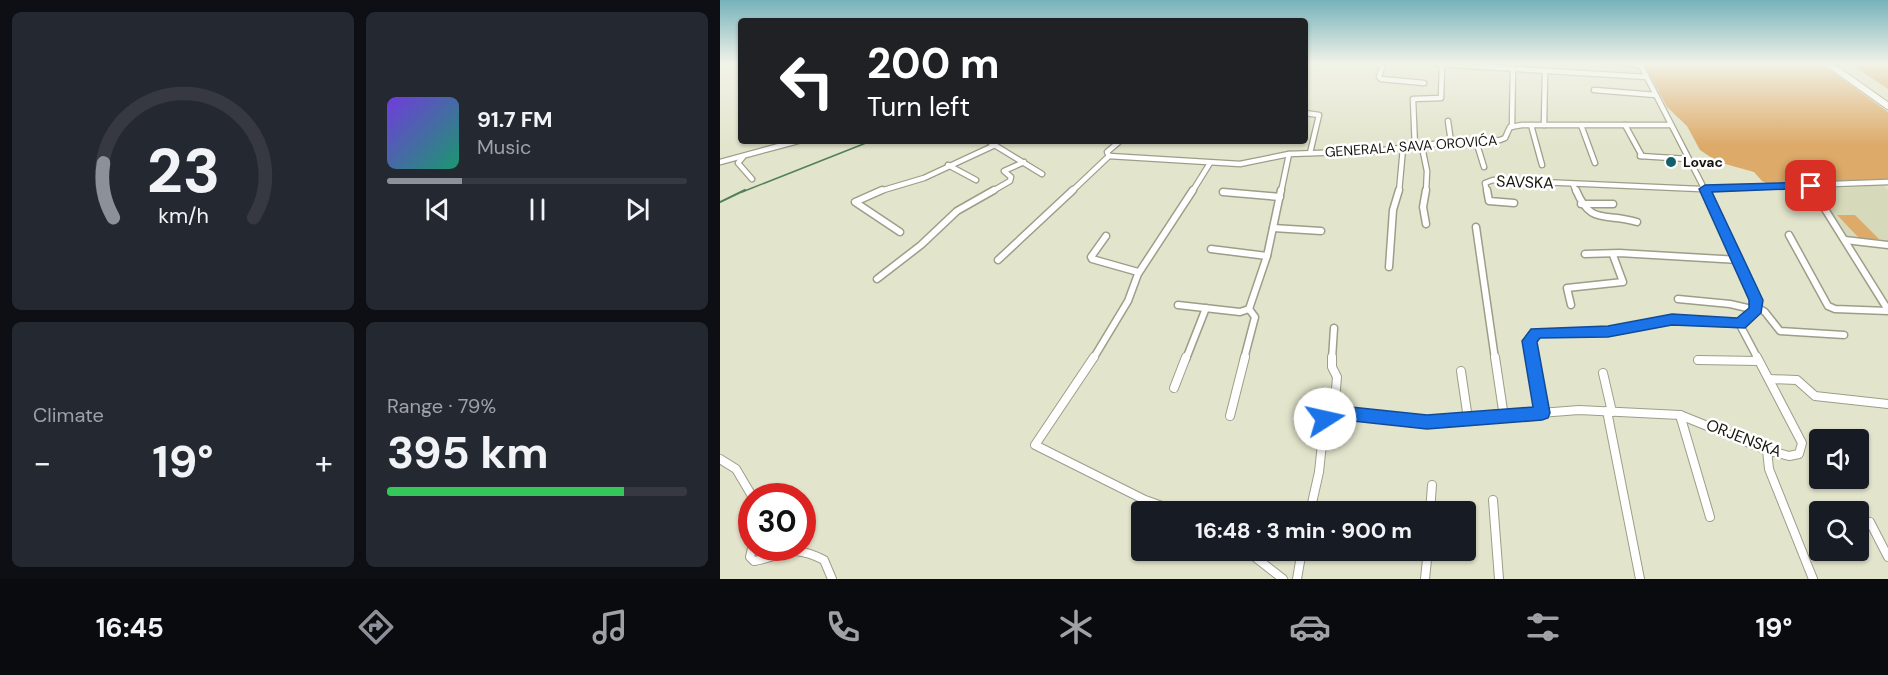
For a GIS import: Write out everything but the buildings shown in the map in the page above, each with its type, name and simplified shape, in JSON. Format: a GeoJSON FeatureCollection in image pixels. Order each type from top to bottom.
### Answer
{"type":"FeatureCollection","features":[{"type":"Feature","properties":{"kind":"main road"},"geometry":{"type":"LineString","coordinates":[[1867,91],[1888,106]]}},
{"type":"Feature","properties":{"kind":"main road"},"geometry":{"type":"LineString","coordinates":[[1875,91],[1888,100]]}},
{"type":"Feature","properties":{"kind":"street"},"geometry":{"type":"LineString","coordinates":[[1415,148],[1413,99],[1441,98],[1441,91]]}},
{"type":"Feature","properties":{"kind":"street"},"geometry":{"type":"LineString","coordinates":[[1512,127],[1513,91]]}},
{"type":"Feature","properties":{"kind":"street"},"geometry":{"type":"LineString","coordinates":[[1544,125],[1545,91]]}},
{"type":"Feature","properties":{"kind":"street"},"geometry":{"type":"LineString","coordinates":[[1607,91],[1656,95]]}},
{"type":"Feature","properties":{"kind":"street"},"geometry":{"type":"LineString","coordinates":[[1542,413],[1530,341],[1536,333],[1608,331],[1672,320],[1731,321],[1740,324],[1756,308],[1755,295],[1739,260],[1654,91]]}},
{"type":"Feature","properties":{"kind":"street"},"geometry":{"type":"LineString","coordinates":[[1308,114],[1319,116],[1310,153]]}},
{"type":"Feature","properties":{"kind":"street"},"geometry":{"type":"LineString","coordinates":[[1448,121],[1451,142]]}},
{"type":"Feature","properties":{"kind":"street"},"geometry":{"type":"LineString","coordinates":[[1581,124],[1595,163]]}},
{"type":"Feature","properties":{"kind":"street","name":"GENERALA SAVA OROVIĆA"},"geometry":{"type":"LineString","coordinates":[[1108,156],[1210,164],[1245,164],[1289,154],[1415,148],[1451,142],[1504,139],[1512,127],[1531,125],[1671,124]]}},
{"type":"Feature","properties":{"kind":"street"},"geometry":{"type":"LineString","coordinates":[[1531,125],[1542,165]]}},
{"type":"Feature","properties":{"kind":"street"},"geometry":{"type":"LineString","coordinates":[[1625,125],[1641,156],[1688,159]]}},
{"type":"Feature","properties":{"kind":"street"},"geometry":{"type":"LineString","coordinates":[[1476,141],[1484,167]]}},
{"type":"Feature","properties":{"kind":"street"},"geometry":{"type":"LineString","coordinates":[[720,162],[787,144]]}},
{"type":"Feature","properties":{"kind":"street"},"geometry":{"type":"LineString","coordinates":[[998,260],[1108,156],[1107,152],[1116,144]]}},
{"type":"Feature","properties":{"kind":"street"},"geometry":{"type":"LineString","coordinates":[[900,232],[855,202],[875,192],[922,179],[995,145],[1042,174]]}},
{"type":"Feature","properties":{"kind":"street"},"geometry":{"type":"LineString","coordinates":[[1422,147],[1427,171],[1423,207],[1426,224]]}},
{"type":"Feature","properties":{"kind":"street"},"geometry":{"type":"LineString","coordinates":[[1389,267],[1393,210],[1399,190],[1403,148]]}},
{"type":"Feature","properties":{"kind":"street"},"geometry":{"type":"LineString","coordinates":[[1178,305],[1243,312],[1249,309],[1267,256],[1289,154]]}},
{"type":"Feature","properties":{"kind":"street"},"geometry":{"type":"LineString","coordinates":[[745,155],[738,163],[752,179]]}},
{"type":"Feature","properties":{"kind":"street"},"geometry":{"type":"LineString","coordinates":[[877,279],[921,245],[957,211],[1010,181],[1012,178],[1004,172],[1005,170],[1024,162]]}},
{"type":"Feature","properties":{"kind":"street"},"geometry":{"type":"LineString","coordinates":[[1145,501],[1035,445],[1064,405],[1116,322],[1128,301],[1129,289],[1138,272],[1149,259],[1210,164]]}},
{"type":"Feature","properties":{"kind":"street"},"geometry":{"type":"LineString","coordinates":[[948,165],[976,180]]}},
{"type":"Feature","properties":{"kind":"street","name":"SAVSKA"},"geometry":{"type":"LineString","coordinates":[[1514,203],[1489,201],[1485,183],[1493,180],[1705,189],[1888,182]]}},
{"type":"Feature","properties":{"kind":"street","name":"SAVSKA"},"geometry":{"type":"LineString","coordinates":[[1573,184],[1581,204]]}},
{"type":"Feature","properties":{"kind":"street"},"geometry":{"type":"LineString","coordinates":[[1811,186],[1888,310]]}},
{"type":"Feature","properties":{"kind":"street"},"geometry":{"type":"LineString","coordinates":[[1223,192],[1280,197]]}},
{"type":"Feature","properties":{"kind":"street"},"geometry":{"type":"LineString","coordinates":[[1581,204],[1613,204]]}},
{"type":"Feature","properties":{"kind":"street"},"geometry":{"type":"LineString","coordinates":[[1581,204],[1592,215],[1623,218],[1637,222]]}},
{"type":"Feature","properties":{"kind":"street"},"geometry":{"type":"LineString","coordinates":[[1476,227],[1504,417]]}},
{"type":"Feature","properties":{"kind":"street"},"geometry":{"type":"LineString","coordinates":[[1273,228],[1321,231]]}},
{"type":"Feature","properties":{"kind":"street"},"geometry":{"type":"LineString","coordinates":[[1107,236],[1091,257],[1092,260],[1138,272]]}},
{"type":"Feature","properties":{"kind":"street"},"geometry":{"type":"LineString","coordinates":[[1789,236],[1828,306],[1834,309],[1888,310]]}},
{"type":"Feature","properties":{"kind":"street"},"geometry":{"type":"LineString","coordinates":[[1845,240],[1888,245]]}},
{"type":"Feature","properties":{"kind":"street"},"geometry":{"type":"LineString","coordinates":[[1211,249],[1267,256]]}},
{"type":"Feature","properties":{"kind":"street"},"geometry":{"type":"LineString","coordinates":[[1586,254],[1739,260]]}},
{"type":"Feature","properties":{"kind":"street"},"geometry":{"type":"LineString","coordinates":[[1571,305],[1567,288],[1623,282],[1613,255]]}},
{"type":"Feature","properties":{"kind":"street"},"geometry":{"type":"LineString","coordinates":[[1677,299],[1730,304],[1766,311],[1774,328],[1780,331],[1844,335]]}},
{"type":"Feature","properties":{"kind":"street"},"geometry":{"type":"LineString","coordinates":[[1174,388],[1206,308]]}},
{"type":"Feature","properties":{"kind":"street"},"geometry":{"type":"LineString","coordinates":[[1230,416],[1255,317],[1249,309]]}},
{"type":"Feature","properties":{"kind":"street","name":"ORJENSKA"},"geometry":{"type":"LineString","coordinates":[[1334,412],[1427,422],[1542,413],[1610,411],[1680,415],[1767,450],[1793,456],[1799,454],[1803,447],[1740,324]]}},
{"type":"Feature","properties":{"kind":"street"},"geometry":{"type":"LineString","coordinates":[[1312,501],[1319,472],[1325,416],[1329,412],[1334,412],[1337,376],[1332,367],[1334,328]]}},
{"type":"Feature","properties":{"kind":"street"},"geometry":{"type":"LineString","coordinates":[[1698,360],[1758,361]]}},
{"type":"Feature","properties":{"kind":"street"},"geometry":{"type":"LineString","coordinates":[[1461,371],[1468,418]]}},
{"type":"Feature","properties":{"kind":"street"},"geometry":{"type":"LineString","coordinates":[[1603,373],[1640,579]]}},
{"type":"Feature","properties":{"kind":"street"},"geometry":{"type":"LineString","coordinates":[[1769,379],[1797,380],[1815,396],[1888,404]]}},
{"type":"Feature","properties":{"kind":"street"},"geometry":{"type":"LineString","coordinates":[[1680,415],[1710,517]]}},
{"type":"Feature","properties":{"kind":"street"},"geometry":{"type":"LineString","coordinates":[[1767,450],[1769,469],[1813,579]]}},
{"type":"Feature","properties":{"kind":"street"},"geometry":{"type":"LineString","coordinates":[[720,459],[732,465],[745,483]]}},
{"type":"Feature","properties":{"kind":"street"},"geometry":{"type":"LineString","coordinates":[[1431,501],[1432,485]]}},
{"type":"Feature","properties":{"kind":"street"},"geometry":{"type":"LineString","coordinates":[[1493,500],[1499,579]]}},
{"type":"Feature","properties":{"kind":"street"},"geometry":{"type":"LineString","coordinates":[[1870,522],[1888,557]]}},
{"type":"Feature","properties":{"kind":"street"},"geometry":{"type":"LineString","coordinates":[[816,556],[824,560],[832,579]]}},
{"type":"Feature","properties":{"kind":"street"},"geometry":{"type":"LineString","coordinates":[[1260,561],[1283,579]]}},
{"type":"Feature","properties":{"kind":"street"},"geometry":{"type":"LineString","coordinates":[[1297,579],[1300,561]]}},
{"type":"Feature","properties":{"kind":"street"},"geometry":{"type":"LineString","coordinates":[[1425,579],[1427,561]]}},
{"type":"Feature","properties":{"kind":"shaded area"},"geometry":{"type":"Polygon","coordinates":[[[1658,91],[1859,91],[1888,112],[1888,181],[1768,184],[1754,172],[1718,162],[1700,150],[1687,126],[1667,107],[1658,91]]]}},
{"type":"Feature","properties":{"kind":"shaded area"},"geometry":{"type":"Polygon","coordinates":[[[1883,185],[1888,190],[1888,243],[1847,236],[1827,205],[1830,203],[1826,196],[1818,189],[1883,185]]]}},
{"type":"Feature","properties":{"kind":"shaded area"},"geometry":{"type":"Polygon","coordinates":[[[1837,215],[1855,215],[1879,239],[1860,239],[1837,215]]]}},
{"type":"Feature","properties":{"kind":"waterway"},"geometry":{"type":"LineString","coordinates":[[742,192],[863,144]]}},
{"type":"Feature","properties":{"kind":"waterway"},"geometry":{"type":"LineString","coordinates":[[720,202],[745,190]]}},
{"type":"Feature","properties":{"kind":"place","name":"Lovac"},"geometry":{"type":"Point","coordinates":[1671,162]}},
{"type":"Feature","properties":{"kind":"route"},"geometry":{"type":"LineString","coordinates":[[1325,419],[1325,416],[1332,412],[1393,417],[1419,422],[1542,413],[1530,341],[1536,333],[1590,333],[1684,319],[1731,321],[1740,324],[1756,310],[1755,295],[1705,189],[1811,186]]}}]}
